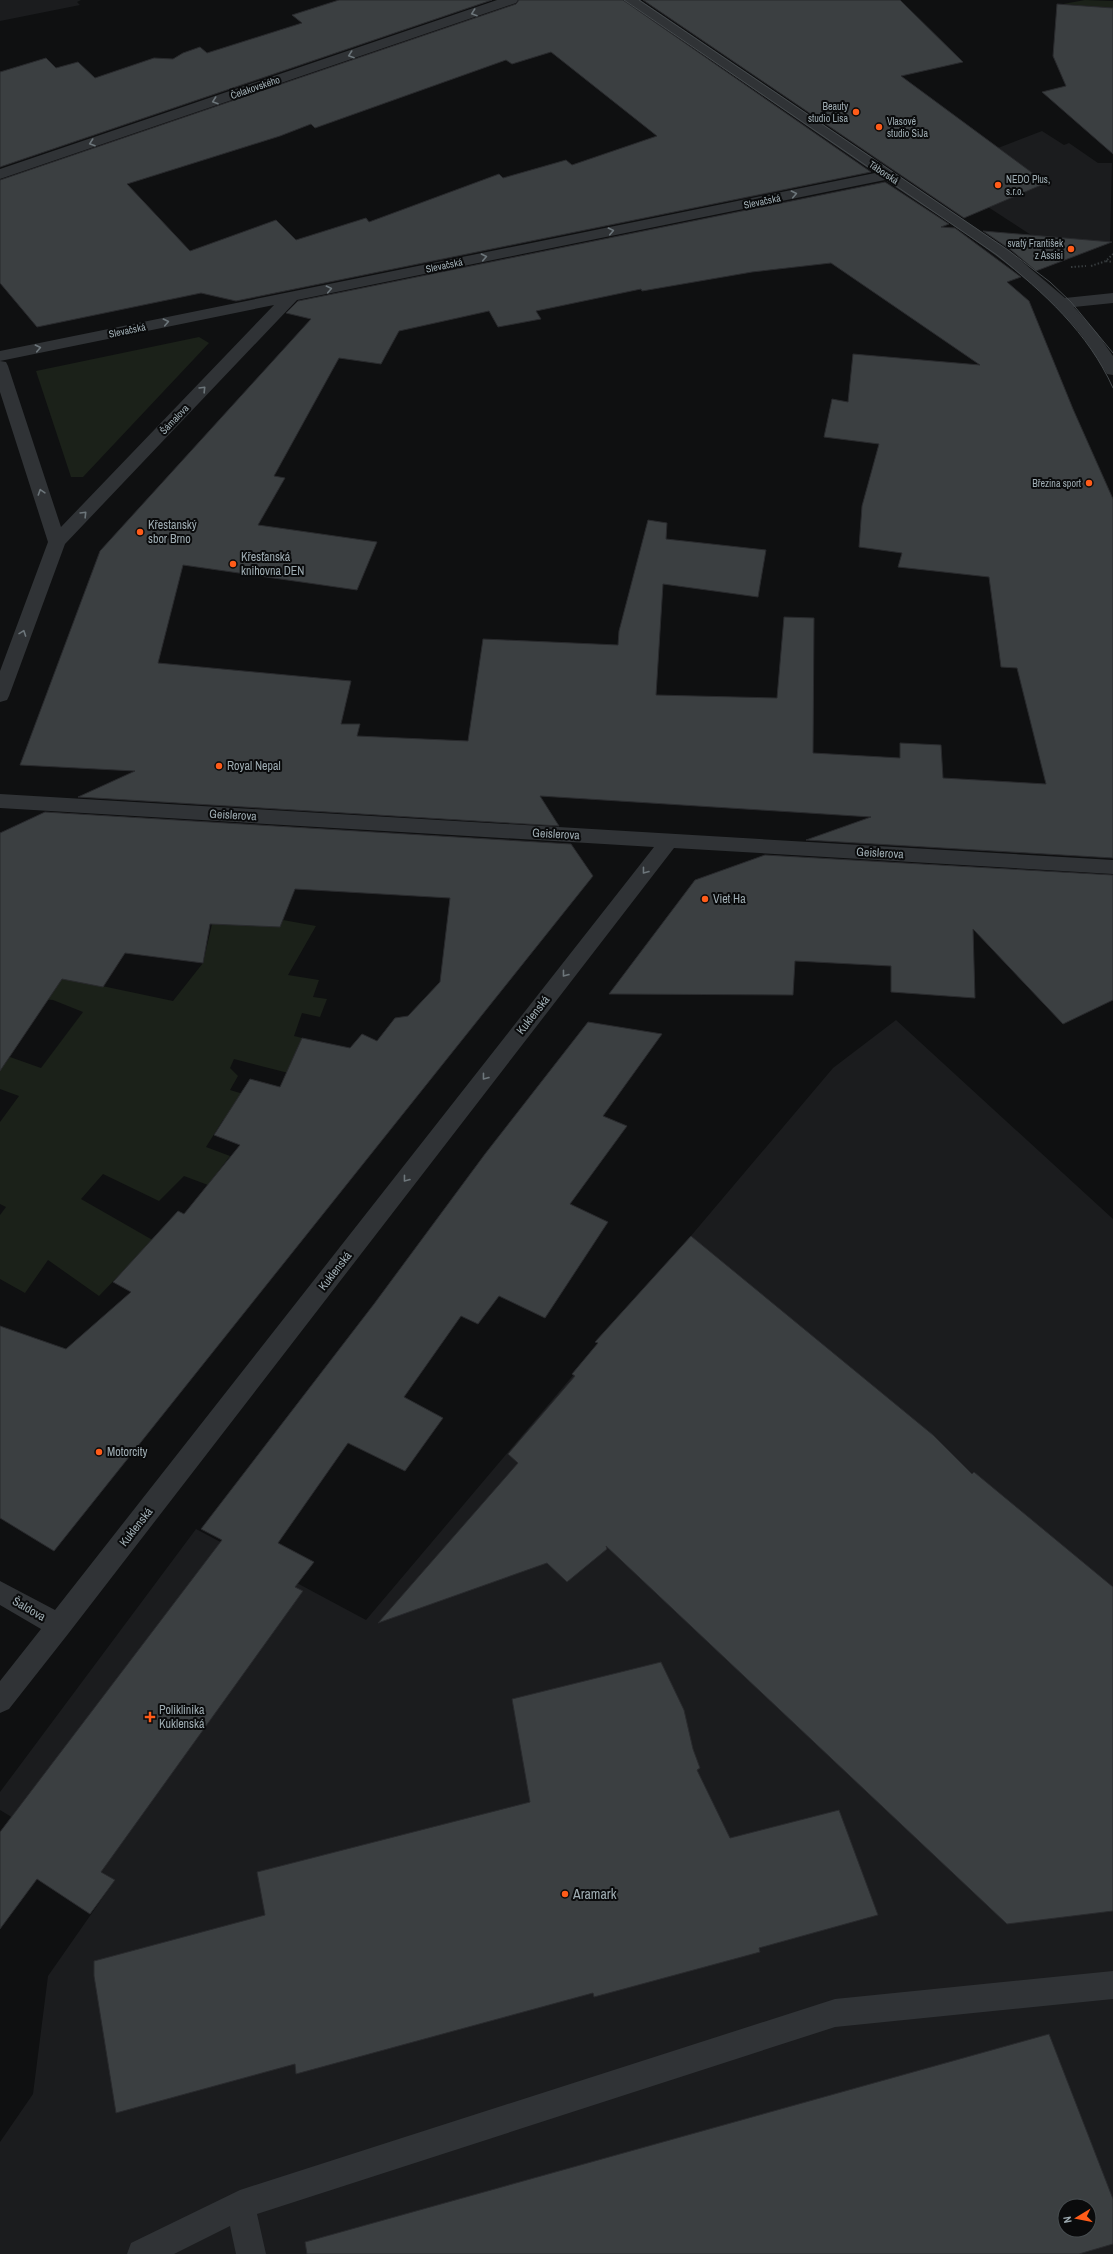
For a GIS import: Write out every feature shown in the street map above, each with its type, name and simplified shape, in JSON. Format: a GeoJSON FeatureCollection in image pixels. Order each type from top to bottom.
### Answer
{"type":"FeatureCollection","features":[{"type":"Feature","properties":{"kind":"street","name":"Čelakovského"},"geometry":{"type":"LineString","coordinates":[[0,174],[511,0]]}},
{"type":"Feature","properties":{"kind":"street","name":"Táborská"},"geometry":{"type":"LineString","coordinates":[[631,0],[1004,254],[1044,285],[1063,303],[1086,329],[1113,370]]}},
{"type":"Feature","properties":{"kind":"street","name":"Slevačská"},"geometry":{"type":"LineString","coordinates":[[0,356],[888,175]]}},
{"type":"Feature","properties":{"kind":"street","name":"Šámalova"},"geometry":{"type":"LineString","coordinates":[[0,696],[8,654],[57,542],[291,297]]}},
{"type":"Feature","properties":{"kind":"street"},"geometry":{"type":"LineString","coordinates":[[1063,303],[1113,298]]}},
{"type":"Feature","properties":{"kind":"street"},"geometry":{"type":"LineString","coordinates":[[0,366],[57,542]]}},
{"type":"Feature","properties":{"kind":"street","name":"Geislerova"},"geometry":{"type":"LineString","coordinates":[[0,801],[1113,867]]}},
{"type":"Feature","properties":{"kind":"street","name":"Kuklenská"},"geometry":{"type":"LineString","coordinates":[[0,1701],[669,841]]}},
{"type":"Feature","properties":{"kind":"street","name":"Šaldova"},"geometry":{"type":"LineString","coordinates":[[0,1592],[59,1626]]}},
{"type":"Feature","properties":{"kind":"street"},"geometry":{"type":"LineString","coordinates":[[142,2254],[240,2205],[835,2013],[1113,1986]]}},
{"type":"Feature","properties":{"kind":"street"},"geometry":{"type":"LineString","coordinates":[[240,2205],[251,2254]]}},
{"type":"Feature","properties":{"kind":"path"},"geometry":{"type":"LineString","coordinates":[[1106,261],[1113,262]]}},
{"type":"Feature","properties":{"kind":"shaded area"},"geometry":{"type":"Polygon","coordinates":[[[0,0],[81,0],[77,2],[80,5],[0,21],[0,0]]]}},
{"type":"Feature","properties":{"kind":"shaded area"},"geometry":{"type":"Polygon","coordinates":[[[1085,0],[1113,1],[1113,8],[1063,4],[1085,0]]]}},
{"type":"Feature","properties":{"kind":"shaded area"},"geometry":{"type":"Polygon","coordinates":[[[1042,131],[1064,145],[1069,143],[1098,163],[1112,163],[1110,242],[1091,245],[1045,244],[988,207],[972,158],[1042,131]]]}},
{"type":"Feature","properties":{"kind":"shaded area"},"geometry":{"type":"Polygon","coordinates":[[[199,337],[209,343],[83,477],[71,477],[36,371],[199,337]]]}},
{"type":"Feature","properties":{"kind":"shaded area"},"geometry":{"type":"Polygon","coordinates":[[[216,907],[280,927],[283,920],[316,926],[288,975],[319,980],[313,997],[327,999],[320,1017],[302,1013],[294,1036],[302,1038],[297,1049],[312,1079],[234,1059],[230,1068],[238,1076],[230,1090],[257,1098],[254,1130],[223,1120],[206,1147],[230,1156],[208,1185],[184,1176],[159,1201],[103,1174],[81,1199],[177,1254],[149,1285],[125,1269],[99,1296],[48,1260],[25,1293],[0,1279],[0,1215],[6,1207],[0,1204],[0,1122],[19,1096],[0,1089],[0,1070],[10,1057],[41,1068],[83,1012],[53,1000],[0,995],[3,965],[173,1001],[203,963],[216,907]]]}},
{"type":"Feature","properties":{"kind":"shaded area"},"geometry":{"type":"Polygon","coordinates":[[[896,1020],[1113,1219],[1113,2254],[0,2254],[0,2142],[33,2094],[48,1976],[115,1880],[0,1810],[0,1792],[196,1529],[366,1620],[833,1068],[896,1020]]]}},
{"type":"Feature","properties":{"kind":"building"},"geometry":{"type":"Polygon","coordinates":[[[339,0],[492,0],[0,167],[0,72],[46,58],[56,68],[78,62],[95,78],[154,58],[173,59],[183,53],[200,47],[207,53],[302,23],[292,15],[339,0]]]}},
{"type":"Feature","properties":{"kind":"building"},"geometry":{"type":"Polygon","coordinates":[[[519,0],[623,0],[871,172],[236,301],[201,293],[37,327],[0,283],[0,180],[516,4],[519,0]],[[551,52],[512,64],[506,60],[315,128],[311,124],[280,136],[127,184],[190,251],[276,220],[296,240],[366,218],[369,222],[499,174],[503,178],[566,160],[572,165],[657,136],[551,52]]]}},
{"type":"Feature","properties":{"kind":"building"},"geometry":{"type":"Polygon","coordinates":[[[643,0],[900,0],[963,62],[901,76],[1046,183],[964,218],[643,0]]]}},
{"type":"Feature","properties":{"kind":"building"},"geometry":{"type":"Polygon","coordinates":[[[1057,4],[1113,8],[1113,154],[1042,92],[1066,86],[1053,56],[1057,4]]]}},
{"type":"Feature","properties":{"kind":"building"},"geometry":{"type":"Polygon","coordinates":[[[885,182],[949,224],[941,227],[955,228],[1021,277],[1007,282],[1029,301],[1073,409],[1113,499],[1113,858],[806,840],[871,817],[540,796],[559,826],[78,797],[135,771],[20,765],[100,551],[311,319],[286,313],[298,301],[885,182]],[[831,263],[752,272],[642,291],[641,289],[536,311],[541,319],[498,327],[489,311],[399,331],[381,364],[339,358],[274,476],[285,478],[258,525],[377,542],[357,590],[183,565],[158,663],[351,681],[341,724],[360,724],[357,736],[468,741],[483,639],[618,645],[619,631],[648,520],[667,523],[666,539],[766,550],[758,597],[663,584],[656,695],[777,698],[784,617],[814,618],[813,753],[900,758],[900,743],[941,745],[943,778],[1046,784],[1017,668],[1001,667],[989,577],[898,567],[902,553],[859,547],[862,506],[879,444],[824,437],[832,399],[848,402],[853,354],[980,365],[831,263]]]}},
{"type":"Feature","properties":{"kind":"building"},"geometry":{"type":"Polygon","coordinates":[[[983,231],[1112,242],[1036,271],[1011,250],[983,231]]]}},
{"type":"Feature","properties":{"kind":"building"},"geometry":{"type":"Polygon","coordinates":[[[45,812],[571,844],[593,876],[54,1551],[0,1518],[0,1326],[66,1349],[131,1292],[113,1282],[178,1211],[184,1214],[240,1145],[214,1135],[250,1079],[280,1087],[302,1038],[350,1048],[362,1034],[377,1041],[395,1018],[408,1016],[440,982],[450,898],[295,889],[280,927],[210,924],[203,963],[125,953],[103,987],[62,979],[0,1071],[0,833],[45,812]]]}},
{"type":"Feature","properties":{"kind":"building"},"geometry":{"type":"Polygon","coordinates":[[[765,855],[1113,875],[1113,1000],[1063,1024],[973,929],[975,998],[891,992],[891,966],[795,961],[793,995],[609,994],[695,880],[765,855]]]}},
{"type":"Feature","properties":{"kind":"building"},"geometry":{"type":"Polygon","coordinates":[[[588,1022],[662,1034],[603,1116],[627,1126],[570,1204],[608,1222],[545,1318],[499,1296],[478,1324],[461,1316],[404,1397],[443,1418],[405,1471],[348,1443],[278,1543],[314,1562],[295,1587],[303,1591],[101,1872],[115,1880],[90,1914],[37,1879],[0,1929],[0,1832],[222,1540],[201,1529],[374,1304],[485,1154],[588,1022]]]}},
{"type":"Feature","properties":{"kind":"building"},"geometry":{"type":"Polygon","coordinates":[[[691,1236],[933,1435],[972,1474],[974,1472],[1113,1587],[1113,1911],[1007,1924],[606,1546],[607,1549],[567,1582],[547,1563],[378,1623],[518,1463],[508,1454],[575,1376],[572,1374],[598,1343],[595,1342],[691,1236]]]}},
{"type":"Feature","properties":{"kind":"building","name":"Aramark"},"geometry":{"type":"Polygon","coordinates":[[[661,1662],[684,1710],[693,1749],[700,1768],[697,1770],[730,1838],[839,1810],[878,1915],[759,1948],[760,1952],[594,1997],[593,1993],[296,2074],[295,2064],[116,2113],[94,1976],[94,1961],[265,1915],[257,1872],[530,1802],[512,1699],[661,1662]]]}},
{"type":"Feature","properties":{"kind":"building"},"geometry":{"type":"Polygon","coordinates":[[[1049,2034],[1113,2199],[1113,2244],[1079,2254],[307,2254],[305,2242],[1049,2034]]]}},
{"type":"Feature","properties":{"kind":"tram line"},"geometry":{"type":"LineString","coordinates":[[624,0],[997,255],[1048,299],[1078,331],[1103,368],[1113,388]]}},
{"type":"Feature","properties":{"kind":"tram line"},"geometry":{"type":"LineString","coordinates":[[639,0],[1008,250],[1050,282],[1071,302],[1113,353]]}},
{"type":"Feature","properties":{"kind":"place","name":"Beauty studio Lisa"},"geometry":{"type":"Point","coordinates":[856,112]}},
{"type":"Feature","properties":{"kind":"place","name":"Vlasové studio SiJa"},"geometry":{"type":"Point","coordinates":[879,127]}},
{"type":"Feature","properties":{"kind":"place","name":"NEDO Plus, s.r.o."},"geometry":{"type":"Point","coordinates":[998,185]}},
{"type":"Feature","properties":{"kind":"place","name":"svatý František z Assisi"},"geometry":{"type":"Point","coordinates":[1071,249]}},
{"type":"Feature","properties":{"kind":"place","name":"Březina sport"},"geometry":{"type":"Point","coordinates":[1089,483]}},
{"type":"Feature","properties":{"kind":"place","name":"Křestanský sbor Brno"},"geometry":{"type":"Point","coordinates":[140,532]}},
{"type":"Feature","properties":{"kind":"place","name":"Křesťanská knihovna DEN"},"geometry":{"type":"Point","coordinates":[233,564]}},
{"type":"Feature","properties":{"kind":"place","name":"Royal Nepal"},"geometry":{"type":"Point","coordinates":[219,766]}},
{"type":"Feature","properties":{"kind":"place","name":"Viet Ha"},"geometry":{"type":"Point","coordinates":[705,899]}},
{"type":"Feature","properties":{"kind":"place","name":"Motorcity"},"geometry":{"type":"Point","coordinates":[99,1452]}},
{"type":"Feature","properties":{"kind":"place","name":"Poliklinika Kuklenská"},"geometry":{"type":"Point","coordinates":[150,1717]}},
{"type":"Feature","properties":{"kind":"place","name":"Aramark"},"geometry":{"type":"Point","coordinates":[565,1894]}}]}
